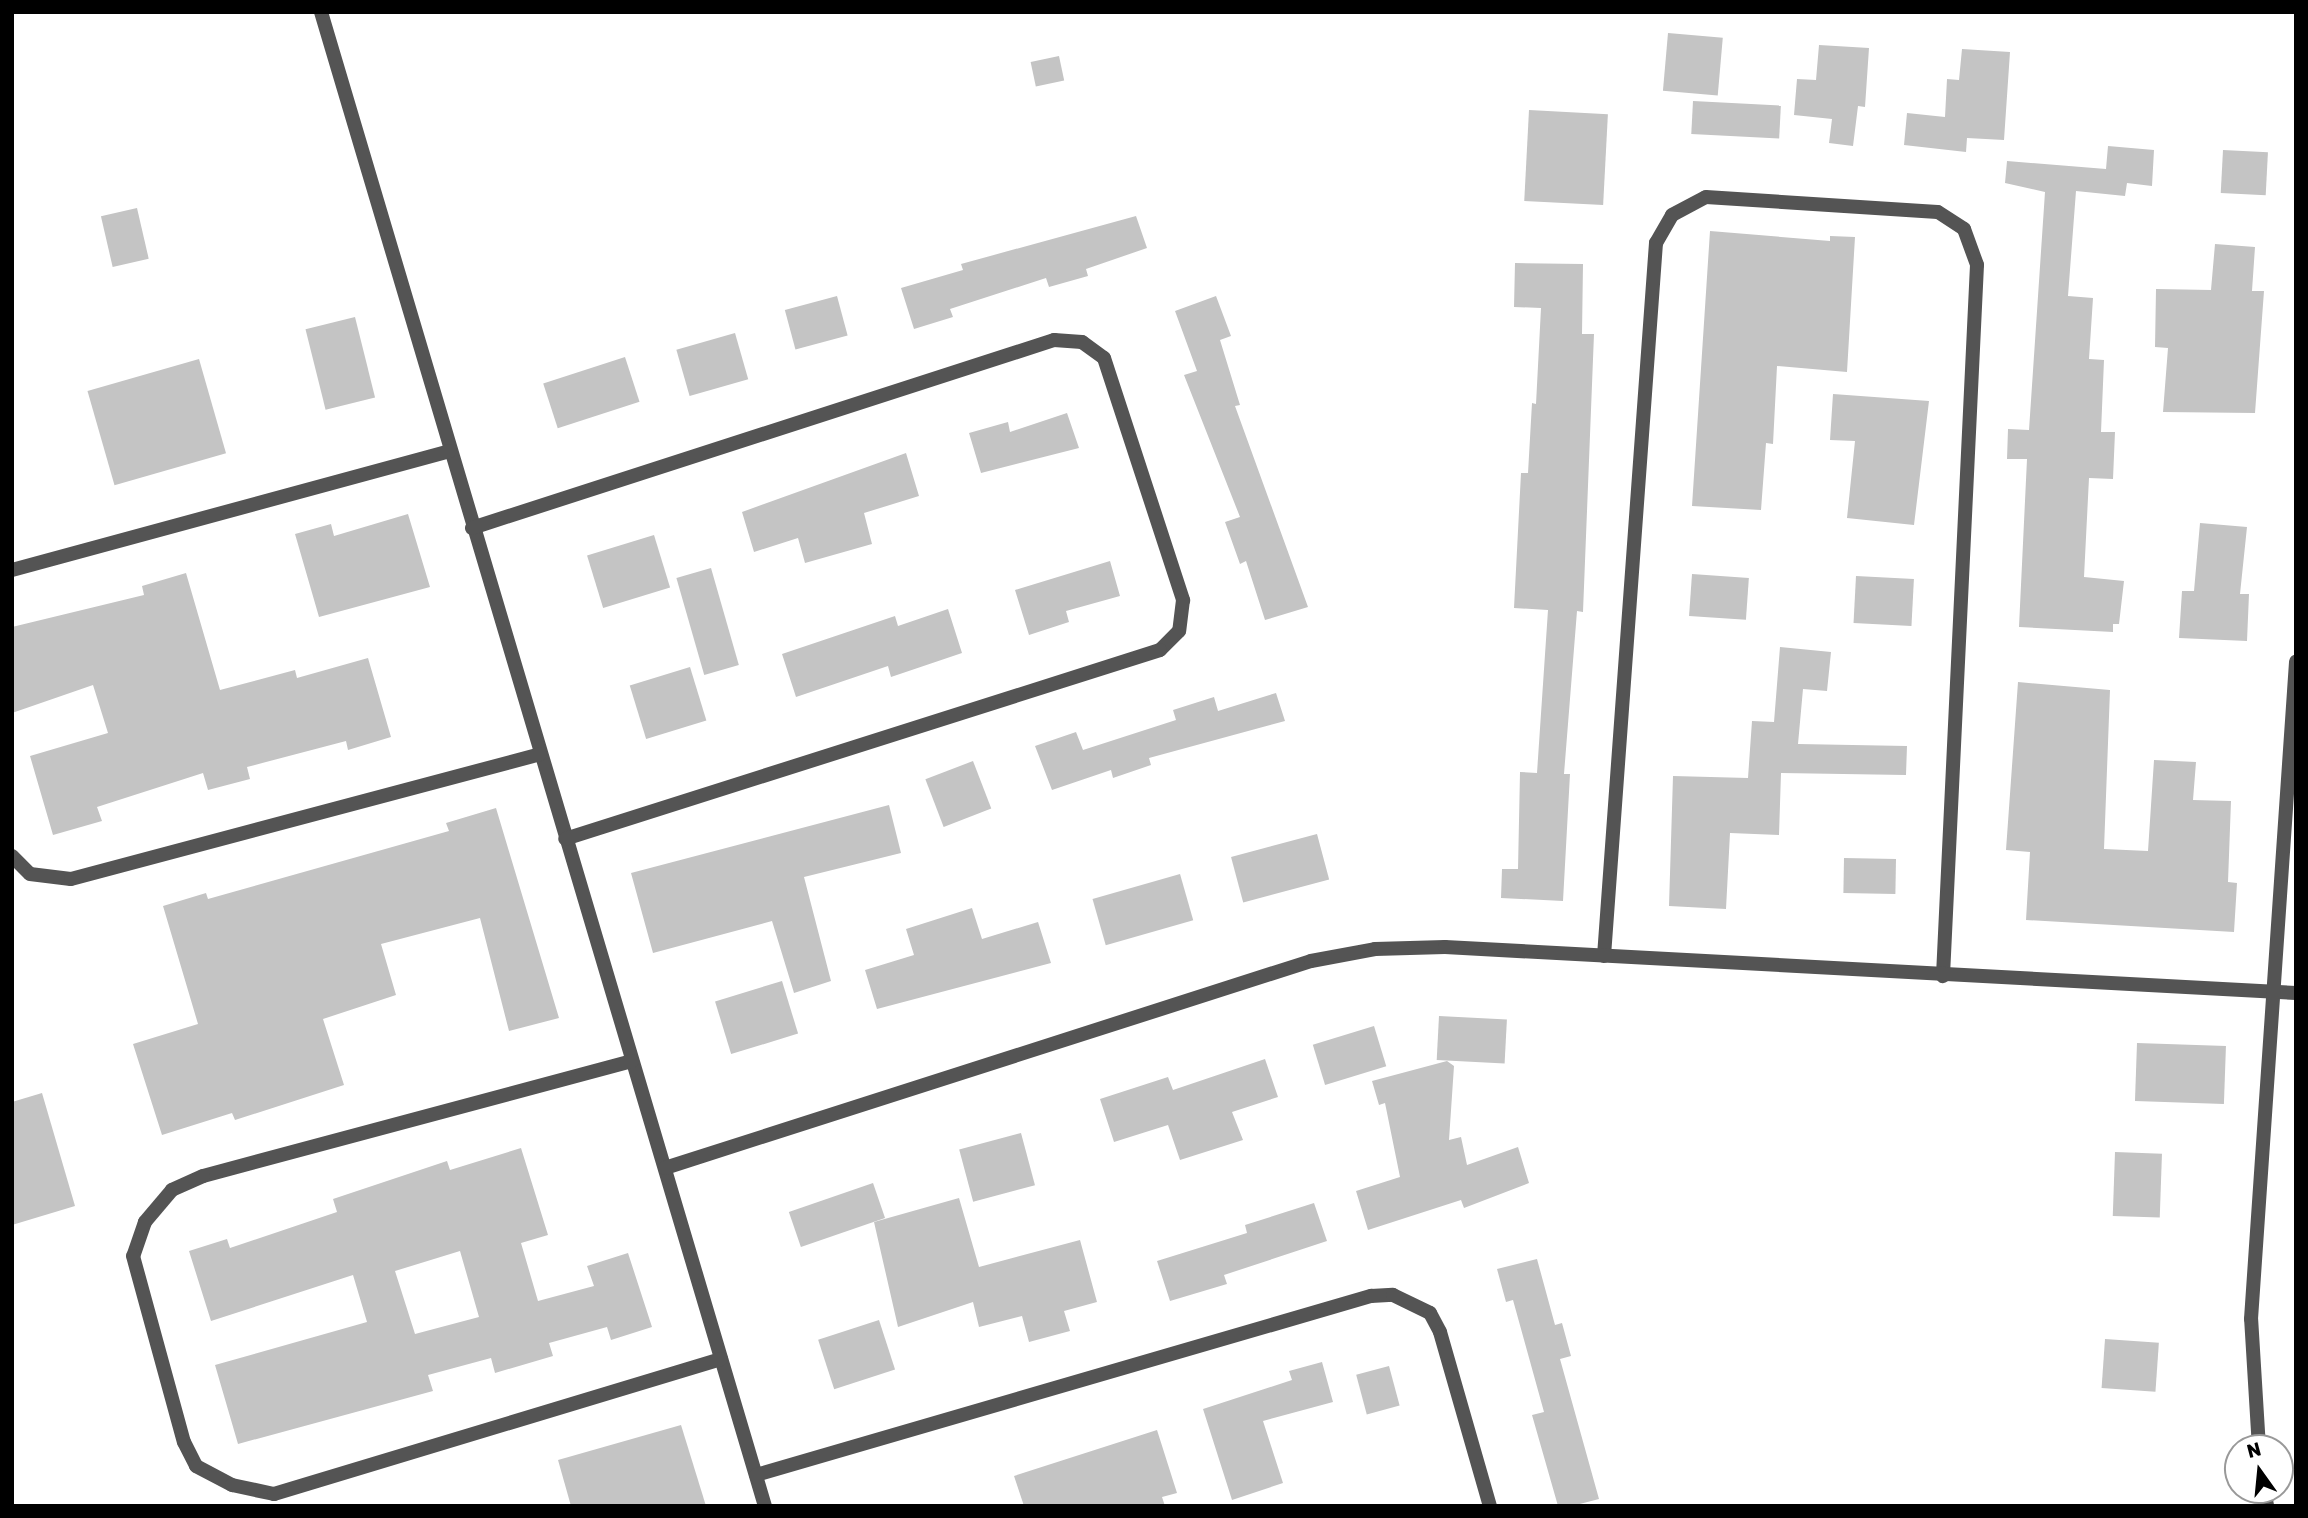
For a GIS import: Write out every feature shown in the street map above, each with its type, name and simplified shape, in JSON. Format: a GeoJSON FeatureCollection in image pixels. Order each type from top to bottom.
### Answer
{"type":"FeatureCollection","features":[{"type":"Feature","properties":{"kind":"street"},"geometry":{"type":"LineString","coordinates":[[321,12],[449,451],[765,1506]]}},
{"type":"Feature","properties":{"kind":"street"},"geometry":{"type":"LineString","coordinates":[[1604,956],[1656,243],[1672,215],[1706,197],[1938,212],[1964,229],[1977,265],[1943,976]]}},
{"type":"Feature","properties":{"kind":"street"},"geometry":{"type":"LineString","coordinates":[[472,527],[1054,340],[1082,342],[1104,358],[1183,600],[1179,631],[1160,650],[565,839]]}},
{"type":"Feature","properties":{"kind":"street"},"geometry":{"type":"LineString","coordinates":[[12,570],[449,451]]}},
{"type":"Feature","properties":{"kind":"street"},"geometry":{"type":"LineString","coordinates":[[2258,1434],[2250,1319],[2276,991],[2296,662]]}},
{"type":"Feature","properties":{"kind":"street"},"geometry":{"type":"LineString","coordinates":[[12,856],[30,874],[71,879],[540,754]]}},
{"type":"Feature","properties":{"kind":"street"},"geometry":{"type":"LineString","coordinates":[[665,1168],[1311,961],[1375,949],[1445,947],[2296,993]]}},
{"type":"Feature","properties":{"kind":"street"},"geometry":{"type":"LineString","coordinates":[[632,1060],[203,1175],[172,1191],[145,1222],[132,1256],[184,1442],[196,1466],[232,1485],[274,1494],[721,1359]]}},
{"type":"Feature","properties":{"kind":"street"},"geometry":{"type":"LineString","coordinates":[[755,1475],[1371,1296],[1393,1295],[1430,1313],[1440,1332],[1490,1506]]}},
{"type":"Feature","properties":{"kind":"building"},"geometry":{"type":"Polygon","coordinates":[[[1668,33],[1723,38],[1718,96],[1663,91],[1668,33]]]}},
{"type":"Feature","properties":{"kind":"building"},"geometry":{"type":"Polygon","coordinates":[[[1819,45],[1869,48],[1865,107],[1858,106],[1853,146],[1829,143],[1832,119],[1794,115],[1797,79],[1816,80],[1819,45]]]}},
{"type":"Feature","properties":{"kind":"building"},"geometry":{"type":"Polygon","coordinates":[[[1962,49],[2010,52],[2004,140],[1967,138],[1966,152],[1904,145],[1907,113],[1945,117],[1947,79],[1959,80],[1962,49]]]}},
{"type":"Feature","properties":{"kind":"building"},"geometry":{"type":"Polygon","coordinates":[[[1059,56],[1064,80],[1036,86],[1031,62],[1059,56]]]}},
{"type":"Feature","properties":{"kind":"building"},"geometry":{"type":"Polygon","coordinates":[[[1693,101],[1781,106],[1779,139],[1691,134],[1693,101]]]}},
{"type":"Feature","properties":{"kind":"building"},"geometry":{"type":"Polygon","coordinates":[[[1529,110],[1608,114],[1603,205],[1524,201],[1529,110]]]}},
{"type":"Feature","properties":{"kind":"building"},"geometry":{"type":"Polygon","coordinates":[[[2108,146],[2154,150],[2152,186],[2127,183],[2125,196],[2076,191],[2068,296],[2093,298],[2089,359],[2104,360],[2101,432],[2115,432],[2113,479],[2089,478],[2084,577],[2124,581],[2119,624],[2113,624],[2113,632],[2019,627],[2027,459],[2007,459],[2008,429],[2029,430],[2045,192],[2005,183],[2007,161],[2106,169],[2108,146]]]}},
{"type":"Feature","properties":{"kind":"building"},"geometry":{"type":"Polygon","coordinates":[[[2223,150],[2268,152],[2266,195],[2221,193],[2223,150]]]}},
{"type":"Feature","properties":{"kind":"building"},"geometry":{"type":"Polygon","coordinates":[[[137,208],[149,259],[113,267],[101,216],[137,208]]]}},
{"type":"Feature","properties":{"kind":"building"},"geometry":{"type":"Polygon","coordinates":[[[1136,216],[1147,248],[1086,269],[1088,276],[1049,287],[1046,278],[950,309],[953,317],[914,329],[901,288],[963,270],[961,264],[1136,216]]]}},
{"type":"Feature","properties":{"kind":"building"},"geometry":{"type":"Polygon","coordinates":[[[1710,231],[1830,241],[1830,236],[1855,237],[1847,372],[1777,366],[1773,444],[1766,443],[1761,510],[1692,506],[1710,231]]]}},
{"type":"Feature","properties":{"kind":"building"},"geometry":{"type":"Polygon","coordinates":[[[2215,244],[2255,247],[2252,291],[2264,291],[2255,413],[2163,412],[2168,348],[2155,347],[2156,289],[2211,290],[2215,244]]]}},
{"type":"Feature","properties":{"kind":"building"},"geometry":{"type":"Polygon","coordinates":[[[1515,263],[1583,264],[1582,334],[1594,334],[1583,612],[1577,611],[1564,774],[1570,774],[1563,901],[1501,898],[1502,869],[1518,869],[1520,772],[1537,773],[1548,610],[1514,608],[1521,473],[1528,473],[1532,403],[1536,404],[1541,308],[1514,307],[1515,263]]]}},
{"type":"Feature","properties":{"kind":"building"},"geometry":{"type":"Polygon","coordinates":[[[837,296],[848,336],[795,350],[785,310],[837,296]]]}},
{"type":"Feature","properties":{"kind":"building"},"geometry":{"type":"Polygon","coordinates":[[[1216,296],[1231,336],[1220,340],[1240,405],[1235,406],[1308,607],[1265,620],[1246,561],[1240,564],[1225,522],[1240,517],[1184,375],[1197,371],[1175,311],[1216,296]]]}},
{"type":"Feature","properties":{"kind":"building"},"geometry":{"type":"Polygon","coordinates":[[[355,317],[375,398],[326,410],[306,329],[355,317]]]}},
{"type":"Feature","properties":{"kind":"building"},"geometry":{"type":"Polygon","coordinates":[[[735,333],[748,379],[690,396],[676,350],[735,333]]]}},
{"type":"Feature","properties":{"kind":"building"},"geometry":{"type":"Polygon","coordinates":[[[625,357],[640,402],[558,428],[543,384],[625,357]]]}},
{"type":"Feature","properties":{"kind":"building"},"geometry":{"type":"Polygon","coordinates":[[[199,359],[226,453],[115,485],[87,391],[199,359]]]}},
{"type":"Feature","properties":{"kind":"building"},"geometry":{"type":"Polygon","coordinates":[[[1833,394],[1929,401],[1914,525],[1847,518],[1855,441],[1830,440],[1833,394]]]}},
{"type":"Feature","properties":{"kind":"building"},"geometry":{"type":"Polygon","coordinates":[[[1067,413],[1079,448],[981,473],[969,433],[1008,422],[1010,432],[1067,413]]]}},
{"type":"Feature","properties":{"kind":"building"},"geometry":{"type":"Polygon","coordinates":[[[906,453],[919,496],[864,513],[872,544],[805,563],[798,538],[754,552],[742,512],[906,453]]]}},
{"type":"Feature","properties":{"kind":"building"},"geometry":{"type":"Polygon","coordinates":[[[408,514],[430,587],[319,617],[295,534],[331,524],[334,536],[408,514]]]}},
{"type":"Feature","properties":{"kind":"building"},"geometry":{"type":"Polygon","coordinates":[[[2200,523],[2247,527],[2240,594],[2249,594],[2247,641],[2179,638],[2182,591],[2194,591],[2200,523]]]}},
{"type":"Feature","properties":{"kind":"building"},"geometry":{"type":"Polygon","coordinates":[[[654,535],[670,588],[603,608],[587,555],[654,535]]]}},
{"type":"Feature","properties":{"kind":"building"},"geometry":{"type":"Polygon","coordinates":[[[1110,561],[1120,596],[1066,611],[1069,622],[1029,635],[1015,590],[1110,561]]]}},
{"type":"Feature","properties":{"kind":"building"},"geometry":{"type":"Polygon","coordinates":[[[711,568],[739,665],[704,675],[676,578],[711,568]]]}},
{"type":"Feature","properties":{"kind":"building"},"geometry":{"type":"Polygon","coordinates":[[[186,573],[220,690],[295,670],[297,678],[368,658],[391,737],[348,750],[346,741],[247,767],[250,779],[208,790],[203,773],[97,807],[102,821],[53,835],[30,756],[108,733],[93,685],[12,713],[12,627],[144,595],[142,586],[186,573]]]}},
{"type":"Feature","properties":{"kind":"building"},"geometry":{"type":"Polygon","coordinates":[[[1692,574],[1749,578],[1746,620],[1689,616],[1692,574]]]}},
{"type":"Feature","properties":{"kind":"building"},"geometry":{"type":"Polygon","coordinates":[[[1856,576],[1914,579],[1911,626],[1854,623],[1856,576]]]}},
{"type":"Feature","properties":{"kind":"building"},"geometry":{"type":"Polygon","coordinates":[[[948,609],[962,653],[891,677],[888,666],[796,697],[782,654],[895,616],[898,626],[948,609]]]}},
{"type":"Feature","properties":{"kind":"building"},"geometry":{"type":"Polygon","coordinates":[[[1780,647],[1831,652],[1827,691],[1803,689],[1798,744],[1907,746],[1906,775],[1781,773],[1779,835],[1730,833],[1726,909],[1669,906],[1673,776],[1748,778],[1752,721],[1774,722],[1780,647]]]}},
{"type":"Feature","properties":{"kind":"building"},"geometry":{"type":"Polygon","coordinates":[[[690,667],[706,721],[646,739],[630,685],[690,667]]]}},
{"type":"Feature","properties":{"kind":"building"},"geometry":{"type":"Polygon","coordinates":[[[2018,682],[2110,690],[2104,849],[2148,851],[2154,760],[2196,762],[2193,800],[2231,801],[2228,882],[2237,883],[2234,932],[2026,920],[2030,852],[2006,850],[2018,682]]]}},
{"type":"Feature","properties":{"kind":"building"},"geometry":{"type":"Polygon","coordinates":[[[1276,693],[1285,721],[1149,758],[1151,765],[1113,778],[1111,770],[1052,790],[1035,746],[1076,732],[1083,750],[1176,720],[1173,710],[1214,697],[1218,711],[1276,693]]]}},
{"type":"Feature","properties":{"kind":"building"},"geometry":{"type":"Polygon","coordinates":[[[973,761],[991,809],[944,827],[925,779],[973,761]]]}},
{"type":"Feature","properties":{"kind":"building"},"geometry":{"type":"Polygon","coordinates":[[[889,805],[901,853],[804,877],[831,981],[794,993],[772,921],[653,953],[631,873],[889,805]]]}},
{"type":"Feature","properties":{"kind":"building"},"geometry":{"type":"Polygon","coordinates":[[[496,808],[559,1018],[509,1031],[480,918],[381,944],[396,995],[323,1019],[344,1085],[235,1120],[232,1113],[162,1135],[133,1044],[198,1024],[163,906],[206,893],[208,899],[449,831],[446,823],[496,808]]]}},
{"type":"Feature","properties":{"kind":"building"},"geometry":{"type":"Polygon","coordinates":[[[1317,834],[1329,879],[1243,902],[1231,857],[1317,834]]]}},
{"type":"Feature","properties":{"kind":"building"},"geometry":{"type":"Polygon","coordinates":[[[1844,858],[1896,859],[1895,894],[1843,893],[1844,858]]]}},
{"type":"Feature","properties":{"kind":"building"},"geometry":{"type":"Polygon","coordinates":[[[1180,874],[1193,920],[1106,945],[1093,899],[1180,874]]]}},
{"type":"Feature","properties":{"kind":"building"},"geometry":{"type":"Polygon","coordinates":[[[972,908],[982,939],[1038,922],[1051,963],[877,1009],[865,970],[914,955],[906,929],[972,908]]]}},
{"type":"Feature","properties":{"kind":"building"},"geometry":{"type":"Polygon","coordinates":[[[782,981],[798,1034],[731,1054],[715,1001],[782,981]]]}},
{"type":"Feature","properties":{"kind":"building"},"geometry":{"type":"Polygon","coordinates":[[[1439,1016],[1507,1020],[1505,1063],[1437,1060],[1439,1016]]]}},
{"type":"Feature","properties":{"kind":"building"},"geometry":{"type":"Polygon","coordinates":[[[1374,1026],[1386,1066],[1325,1085],[1313,1045],[1374,1026]]]}},
{"type":"Feature","properties":{"kind":"building"},"geometry":{"type":"Polygon","coordinates":[[[2137,1043],[2226,1046],[2224,1104],[2135,1101],[2137,1043]]]}},
{"type":"Feature","properties":{"kind":"building"},"geometry":{"type":"Polygon","coordinates":[[[1265,1059],[1278,1097],[1232,1112],[1243,1140],[1180,1160],[1168,1125],[1114,1142],[1100,1099],[1168,1077],[1173,1090],[1265,1059]]]}},
{"type":"Feature","properties":{"kind":"building"},"geometry":{"type":"Polygon","coordinates":[[[1447,1061],[1454,1066],[1449,1140],[1461,1137],[1467,1165],[1518,1147],[1529,1183],[1464,1208],[1461,1200],[1368,1230],[1356,1191],[1400,1177],[1385,1103],[1379,1105],[1372,1081],[1447,1061]]]}},
{"type":"Feature","properties":{"kind":"building"},"geometry":{"type":"Polygon","coordinates":[[[42,1093],[75,1206],[12,1225],[12,1102],[42,1093]]]}},
{"type":"Feature","properties":{"kind":"building"},"geometry":{"type":"Polygon","coordinates":[[[1021,1133],[1035,1185],[973,1202],[959,1150],[1021,1133]]]}},
{"type":"Feature","properties":{"kind":"building"},"geometry":{"type":"Polygon","coordinates":[[[521,1148],[548,1235],[521,1243],[538,1301],[594,1286],[587,1266],[628,1253],[652,1327],[611,1340],[607,1327],[549,1343],[553,1356],[495,1373],[491,1358],[428,1375],[433,1391],[238,1444],[215,1365],[367,1322],[353,1275],[211,1321],[189,1251],[227,1239],[230,1248],[337,1212],[333,1199],[447,1161],[450,1170],[521,1148]],[[460,1251],[395,1271],[415,1334],[479,1317],[460,1251]]]}},
{"type":"Feature","properties":{"kind":"building"},"geometry":{"type":"Polygon","coordinates":[[[2115,1152],[2162,1154],[2160,1218],[2113,1216],[2115,1152]]]}},
{"type":"Feature","properties":{"kind":"building"},"geometry":{"type":"Polygon","coordinates":[[[873,1183],[885,1218],[801,1247],[789,1212],[873,1183]]]}},
{"type":"Feature","properties":{"kind":"building"},"geometry":{"type":"Polygon","coordinates":[[[959,1198],[979,1267],[1080,1240],[1097,1302],[1064,1311],[1070,1331],[1029,1342],[1022,1316],[979,1327],[973,1302],[898,1327],[874,1222],[959,1198]]]}},
{"type":"Feature","properties":{"kind":"building"},"geometry":{"type":"Polygon","coordinates":[[[1314,1203],[1327,1241],[1224,1275],[1227,1284],[1170,1301],[1157,1261],[1247,1233],[1245,1225],[1314,1203]]]}},
{"type":"Feature","properties":{"kind":"building"},"geometry":{"type":"Polygon","coordinates":[[[1537,1259],[1555,1325],[1562,1323],[1571,1356],[1560,1359],[1599,1499],[1572,1506],[1558,1506],[1532,1415],[1544,1412],[1513,1300],[1506,1302],[1497,1269],[1537,1259]]]}},
{"type":"Feature","properties":{"kind":"building"},"geometry":{"type":"Polygon","coordinates":[[[879,1320],[895,1369],[834,1389],[818,1340],[879,1320]]]}},
{"type":"Feature","properties":{"kind":"building"},"geometry":{"type":"Polygon","coordinates":[[[2105,1339],[2159,1343],[2155,1392],[2102,1388],[2105,1339]]]}},
{"type":"Feature","properties":{"kind":"building"},"geometry":{"type":"Polygon","coordinates":[[[1322,1362],[1333,1402],[1263,1421],[1283,1483],[1232,1500],[1203,1409],[1292,1380],[1289,1371],[1322,1362]]]}},
{"type":"Feature","properties":{"kind":"building"},"geometry":{"type":"Polygon","coordinates":[[[1389,1366],[1400,1406],[1367,1414],[1356,1375],[1389,1366]]]}},
{"type":"Feature","properties":{"kind":"building"},"geometry":{"type":"Polygon","coordinates":[[[681,1425],[706,1506],[571,1506],[558,1460],[681,1425]]]}},
{"type":"Feature","properties":{"kind":"building"},"geometry":{"type":"Polygon","coordinates":[[[1157,1430],[1177,1493],[1162,1497],[1165,1506],[1024,1506],[1014,1476],[1157,1430]]]}}]}
